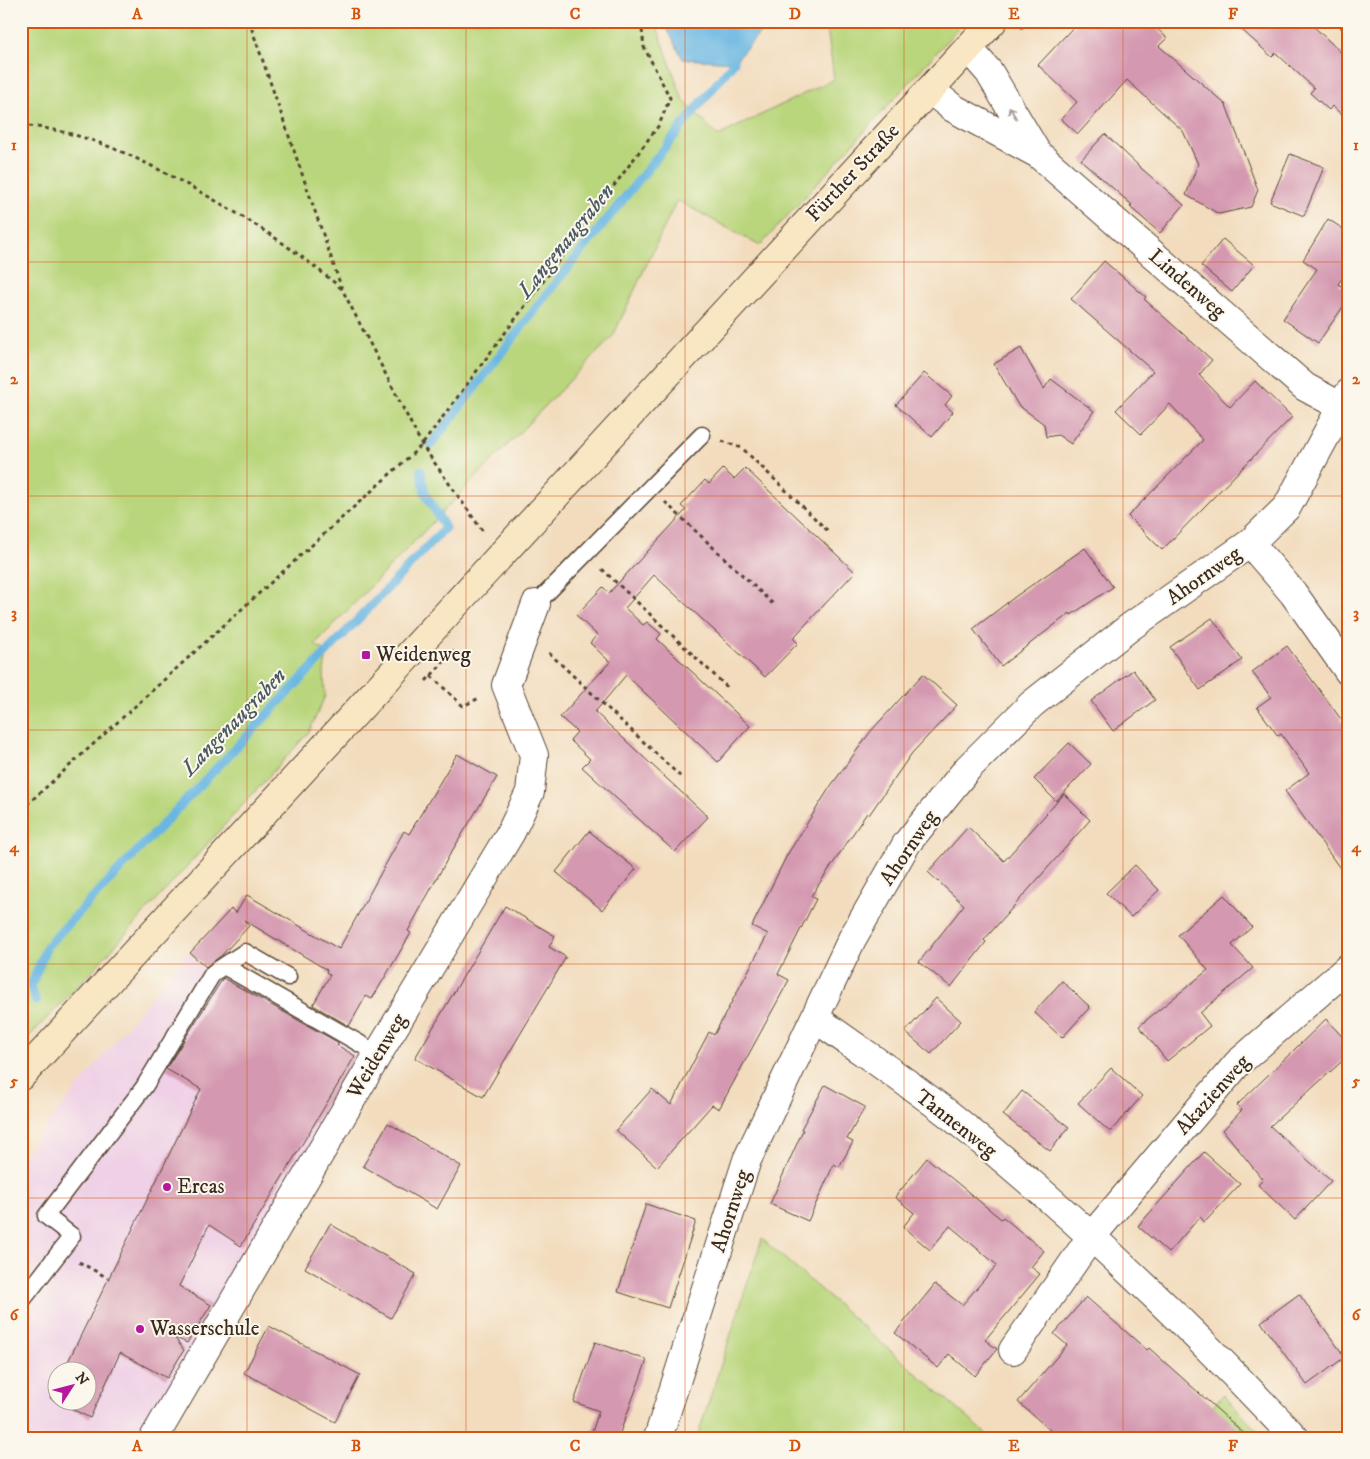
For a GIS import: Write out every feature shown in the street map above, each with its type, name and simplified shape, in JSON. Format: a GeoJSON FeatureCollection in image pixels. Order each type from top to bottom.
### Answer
{"type":"FeatureCollection","features":[{"type":"Feature","properties":{"kind":"street","name":"Fürther Straße"},"geometry":{"type":"LineString","coordinates":[[21,1076],[993,21]]}},
{"type":"Feature","properties":{"kind":"street","name":"Lindenweg"},"geometry":{"type":"LineString","coordinates":[[968,48],[989,72],[1038,154]]}},
{"type":"Feature","properties":{"kind":"street","name":"Lindenweg"},"geometry":{"type":"LineString","coordinates":[[930,90],[953,108],[1038,154],[1306,387],[1345,400]]}},
{"type":"Feature","properties":{"kind":"street","name":"Ahornweg"},"geometry":{"type":"LineString","coordinates":[[658,1438],[748,1160],[852,939],[908,843],[968,768],[1032,704],[1130,627],[1250,544],[1287,507],[1345,400]]}},
{"type":"Feature","properties":{"kind":"street"},"geometry":{"type":"LineString","coordinates":[[1250,544],[1294,593],[1349,672]]}},
{"type":"Feature","properties":{"kind":"street"},"geometry":{"type":"LineString","coordinates":[[506,684],[536,604]]}},
{"type":"Feature","properties":{"kind":"street","name":"Weidenweg"},"geometry":{"type":"LineString","coordinates":[[154,1438],[378,1054],[511,832],[530,792],[534,755],[506,684]]}},
{"type":"Feature","properties":{"kind":"street","name":"Akazienweg"},"geometry":{"type":"LineString","coordinates":[[1091,1237],[1238,1063],[1349,967]]}},
{"type":"Feature","properties":{"kind":"street","name":"Tannenweg"},"geometry":{"type":"LineString","coordinates":[[815,1018],[955,1120],[1091,1237],[1246,1386],[1295,1438]]}},
{"type":"Feature","properties":{"kind":"street"},"geometry":{"type":"LineString","coordinates":[[1013,1350],[1091,1237]]}},
{"type":"Feature","properties":{"kind":"lane"},"geometry":{"type":"LineString","coordinates":[[536,604],[702,435]]}},
{"type":"Feature","properties":{"kind":"lane"},"geometry":{"type":"LineString","coordinates":[[21,1302],[72,1236],[46,1216],[144,1087],[213,973],[245,952],[288,977]]}},
{"type":"Feature","properties":{"kind":"lane"},"geometry":{"type":"LineString","coordinates":[[224,966],[378,1054]]}},
{"type":"Feature","properties":{"kind":"path"},"geometry":{"type":"LineString","coordinates":[[248,21],[342,289],[422,445],[502,556]]}},
{"type":"Feature","properties":{"kind":"path"},"geometry":{"type":"LineString","coordinates":[[21,810],[422,445],[659,124],[670,98],[644,47],[641,21]]}},
{"type":"Feature","properties":{"kind":"path"},"geometry":{"type":"LineString","coordinates":[[1335,21],[1349,34]]}},
{"type":"Feature","properties":{"kind":"path"},"geometry":{"type":"LineString","coordinates":[[21,125],[48,127],[83,136],[136,157],[238,212],[303,255],[342,289]]}},
{"type":"Feature","properties":{"kind":"path"},"geometry":{"type":"LineString","coordinates":[[702,435],[742,448],[829,532]]}},
{"type":"Feature","properties":{"kind":"path"},"geometry":{"type":"LineString","coordinates":[[650,488],[774,605]]}},
{"type":"Feature","properties":{"kind":"path"},"geometry":{"type":"LineString","coordinates":[[586,553],[727,687]]}},
{"type":"Feature","properties":{"kind":"path"},"geometry":{"type":"LineString","coordinates":[[519,649],[549,653],[681,777]]}},
{"type":"Feature","properties":{"kind":"path"},"geometry":{"type":"LineString","coordinates":[[431,676],[463,706],[506,684]]}},
{"type":"Feature","properties":{"kind":"path"},"geometry":{"type":"LineString","coordinates":[[60,1252],[108,1278]]}},
{"type":"Feature","properties":{"kind":"shaded area"},"geometry":{"type":"Polygon","coordinates":[[[187,952],[208,973],[222,975],[365,1054],[142,1438],[21,1438],[21,1158],[187,952]]]}},
{"type":"Feature","properties":{"kind":"green space"},"geometry":{"type":"Polygon","coordinates":[[[21,21],[655,21],[683,100],[718,136],[834,79],[826,21],[965,21],[760,246],[677,200],[613,336],[315,644],[327,653],[324,671],[325,696],[309,732],[92,971],[21,1045],[21,21]]]}},
{"type":"Feature","properties":{"kind":"green space"},"geometry":{"type":"Polygon","coordinates":[[[762,1239],[991,1438],[697,1438],[762,1239]]]}},
{"type":"Feature","properties":{"kind":"green space"},"geometry":{"type":"Polygon","coordinates":[[[1223,1395],[1264,1438],[1182,1438],[1223,1395]]]}},
{"type":"Feature","properties":{"kind":"water"},"geometry":{"type":"Polygon","coordinates":[[[663,21],[771,21],[734,62],[683,59],[663,21]]]}},
{"type":"Feature","properties":{"kind":"building"},"geometry":{"type":"Polygon","coordinates":[[[1079,21],[1149,21],[1167,38],[1159,46],[1226,105],[1258,190],[1251,207],[1219,214],[1186,195],[1198,164],[1183,131],[1127,80],[1078,134],[1061,119],[1077,102],[1038,65],[1079,21]]]}},
{"type":"Feature","properties":{"kind":"building"},"geometry":{"type":"Polygon","coordinates":[[[1232,21],[1308,21],[1349,60],[1349,121],[1332,106],[1329,110],[1310,93],[1314,88],[1276,53],[1272,57],[1232,21]]]}},
{"type":"Feature","properties":{"kind":"building"},"geometry":{"type":"Polygon","coordinates":[[[1105,134],[1184,205],[1160,233],[1130,207],[1132,205],[1081,160],[1105,134]]]}},
{"type":"Feature","properties":{"kind":"building"},"geometry":{"type":"Polygon","coordinates":[[[1290,154],[1324,167],[1304,216],[1270,202],[1290,154]]]}},
{"type":"Feature","properties":{"kind":"building"},"geometry":{"type":"Polygon","coordinates":[[[1328,219],[1349,233],[1349,268],[1338,284],[1349,291],[1349,298],[1318,343],[1283,319],[1317,269],[1303,260],[1328,219]]]}},
{"type":"Feature","properties":{"kind":"building"},"geometry":{"type":"Polygon","coordinates":[[[1223,239],[1254,265],[1232,292],[1201,266],[1223,239]]]}},
{"type":"Feature","properties":{"kind":"building"},"geometry":{"type":"Polygon","coordinates":[[[1104,261],[1146,297],[1144,299],[1212,360],[1199,375],[1230,407],[1255,381],[1292,417],[1162,550],[1128,516],[1203,440],[1170,404],[1141,434],[1116,410],[1153,371],[1071,299],[1104,261]]]}},
{"type":"Feature","properties":{"kind":"building"},"geometry":{"type":"Polygon","coordinates":[[[1021,348],[1044,389],[1051,379],[1094,411],[1071,444],[1058,435],[1046,437],[1044,424],[1018,405],[994,364],[1021,348]]]}},
{"type":"Feature","properties":{"kind":"building"},"geometry":{"type":"Polygon","coordinates":[[[924,373],[952,396],[945,405],[953,412],[932,437],[896,405],[924,373]]]}},
{"type":"Feature","properties":{"kind":"building"},"geometry":{"type":"Polygon","coordinates":[[[745,468],[855,572],[793,638],[798,643],[765,677],[654,575],[625,608],[643,625],[647,622],[661,634],[657,639],[750,726],[718,762],[626,675],[595,712],[708,817],[675,852],[582,767],[590,759],[570,740],[577,732],[560,717],[610,662],[590,643],[597,635],[576,615],[603,587],[609,593],[686,510],[681,506],[705,480],[709,484],[723,469],[734,479],[745,468]]]}},
{"type":"Feature","properties":{"kind":"building"},"geometry":{"type":"Polygon","coordinates":[[[1085,548],[1113,587],[1071,615],[1070,613],[1001,666],[973,629],[1016,596],[1085,548]]]}},
{"type":"Feature","properties":{"kind":"building"},"geometry":{"type":"Polygon","coordinates":[[[1212,618],[1242,660],[1200,690],[1170,647],[1212,618]]]}},
{"type":"Feature","properties":{"kind":"building"},"geometry":{"type":"Polygon","coordinates":[[[1287,646],[1349,730],[1349,881],[1285,791],[1309,773],[1281,734],[1278,736],[1257,707],[1271,697],[1252,672],[1287,646]]]}},
{"type":"Feature","properties":{"kind":"building"},"geometry":{"type":"Polygon","coordinates":[[[1133,670],[1155,700],[1113,731],[1091,701],[1133,670]]]}},
{"type":"Feature","properties":{"kind":"building"},"geometry":{"type":"Polygon","coordinates":[[[923,674],[957,705],[912,753],[869,815],[867,813],[811,896],[816,899],[778,974],[789,980],[719,1109],[712,1105],[657,1167],[616,1130],[652,1089],[671,1105],[709,1032],[714,1035],[768,934],[752,926],[787,855],[830,787],[871,731],[923,674]]]}},
{"type":"Feature","properties":{"kind":"building"},"geometry":{"type":"Polygon","coordinates":[[[1069,743],[1091,764],[1056,801],[1034,779],[1069,743]]]}},
{"type":"Feature","properties":{"kind":"building"},"geometry":{"type":"Polygon","coordinates":[[[457,754],[497,777],[449,856],[408,931],[411,933],[372,999],[366,996],[349,1026],[313,1005],[330,975],[326,972],[327,970],[244,920],[249,926],[222,955],[206,967],[190,953],[231,909],[236,913],[247,895],[339,949],[404,831],[409,834],[457,754]]]}},
{"type":"Feature","properties":{"kind":"building"},"geometry":{"type":"Polygon","coordinates":[[[1064,794],[1090,820],[984,940],[986,942],[951,987],[919,962],[964,905],[928,872],[968,827],[1004,861],[1064,794]]]}},
{"type":"Feature","properties":{"kind":"building"},"geometry":{"type":"Polygon","coordinates":[[[589,831],[636,869],[602,910],[556,872],[589,831]]]}},
{"type":"Feature","properties":{"kind":"building"},"geometry":{"type":"Polygon","coordinates":[[[1135,865],[1159,890],[1131,917],[1106,893],[1135,865]]]}},
{"type":"Feature","properties":{"kind":"building"},"geometry":{"type":"Polygon","coordinates":[[[1224,895],[1252,927],[1232,945],[1253,968],[1200,1013],[1210,1026],[1167,1061],[1139,1026],[1208,970],[1178,935],[1224,895]]]}},
{"type":"Feature","properties":{"kind":"building"},"geometry":{"type":"Polygon","coordinates":[[[505,906],[555,936],[549,947],[566,957],[483,1097],[415,1058],[505,906]]]}},
{"type":"Feature","properties":{"kind":"building"},"geometry":{"type":"Polygon","coordinates":[[[223,978],[339,1043],[337,1045],[355,1056],[241,1246],[209,1225],[179,1286],[211,1305],[187,1343],[174,1337],[184,1350],[167,1378],[120,1353],[98,1401],[98,1362],[68,1362],[201,1089],[166,1069],[223,978]]]}},
{"type":"Feature","properties":{"kind":"building"},"geometry":{"type":"Polygon","coordinates":[[[1062,981],[1090,1007],[1062,1038],[1034,1012],[1062,981]]]}},
{"type":"Feature","properties":{"kind":"building"},"geometry":{"type":"Polygon","coordinates":[[[936,998],[961,1021],[931,1054],[905,1032],[936,998]]]}},
{"type":"Feature","properties":{"kind":"building"},"geometry":{"type":"Polygon","coordinates":[[[1326,1019],[1349,1044],[1349,1055],[1270,1126],[1331,1181],[1295,1220],[1258,1185],[1263,1180],[1223,1130],[1242,1110],[1237,1105],[1326,1019]]]}},
{"type":"Feature","properties":{"kind":"building"},"geometry":{"type":"Polygon","coordinates":[[[1111,1068],[1142,1096],[1110,1132],[1078,1103],[1111,1068]]]}},
{"type":"Feature","properties":{"kind":"building"},"geometry":{"type":"Polygon","coordinates":[[[825,1085],[865,1107],[847,1139],[853,1142],[839,1167],[834,1164],[808,1221],[770,1204],[803,1130],[801,1129],[825,1085]]]}},
{"type":"Feature","properties":{"kind":"building"},"geometry":{"type":"Polygon","coordinates":[[[1022,1091],[1069,1127],[1050,1151],[1003,1115],[1022,1091]]]}},
{"type":"Feature","properties":{"kind":"building"},"geometry":{"type":"Polygon","coordinates":[[[388,1123],[461,1166],[437,1209],[363,1166],[388,1123]]]}},
{"type":"Feature","properties":{"kind":"building"},"geometry":{"type":"Polygon","coordinates":[[[1204,1152],[1240,1184],[1205,1222],[1200,1217],[1168,1253],[1138,1226],[1204,1152]]]}},
{"type":"Feature","properties":{"kind":"building"},"geometry":{"type":"Polygon","coordinates":[[[927,1158],[1001,1219],[1003,1217],[1044,1251],[1031,1267],[1040,1274],[985,1340],[997,1349],[975,1376],[949,1354],[938,1368],[895,1333],[935,1284],[962,1305],[997,1265],[950,1226],[930,1250],[903,1227],[914,1213],[895,1197],[927,1158]]]}},
{"type":"Feature","properties":{"kind":"building"},"geometry":{"type":"Polygon","coordinates":[[[646,1204],[696,1221],[668,1308],[618,1292],[646,1204]]]}},
{"type":"Feature","properties":{"kind":"building"},"geometry":{"type":"Polygon","coordinates":[[[330,1224],[416,1274],[391,1318],[305,1268],[330,1224]]]}},
{"type":"Feature","properties":{"kind":"building"},"geometry":{"type":"Polygon","coordinates":[[[1299,1294],[1345,1357],[1307,1385],[1261,1322],[1299,1294]]]}},
{"type":"Feature","properties":{"kind":"building"},"geometry":{"type":"Polygon","coordinates":[[[1086,1297],[1147,1350],[1149,1348],[1249,1438],[1059,1438],[1018,1402],[1067,1345],[1054,1334],[1086,1297]]]}},
{"type":"Feature","properties":{"kind":"building"},"geometry":{"type":"Polygon","coordinates":[[[269,1326],[360,1375],[335,1422],[244,1373],[269,1326]]]}},
{"type":"Feature","properties":{"kind":"building"},"geometry":{"type":"Polygon","coordinates":[[[595,1342],[647,1360],[618,1438],[590,1438],[599,1411],[574,1402],[595,1342]]]}},
{"type":"Feature","properties":{"kind":"building"},"geometry":{"type":"Polygon","coordinates":[[[78,1412],[93,1412],[90,1418],[78,1412]]]}},
{"type":"Feature","properties":{"kind":"waterway","name":"Langenaugraben"},"geometry":{"type":"LineString","coordinates":[[431,445],[546,295],[734,62]]}},
{"type":"Feature","properties":{"kind":"waterway","name":"Langenaugraben"},"geometry":{"type":"LineString","coordinates":[[36,1001],[31,986],[47,946],[445,528],[425,493],[421,470]]}},
{"type":"Feature","properties":{"kind":"place","name":"Weidenweg"},"geometry":{"type":"Point","coordinates":[366,655]}},
{"type":"Feature","properties":{"kind":"place","name":"Ercas"},"geometry":{"type":"Point","coordinates":[167,1187]}},
{"type":"Feature","properties":{"kind":"place","name":"Wasserschule"},"geometry":{"type":"Point","coordinates":[140,1329]}}]}
